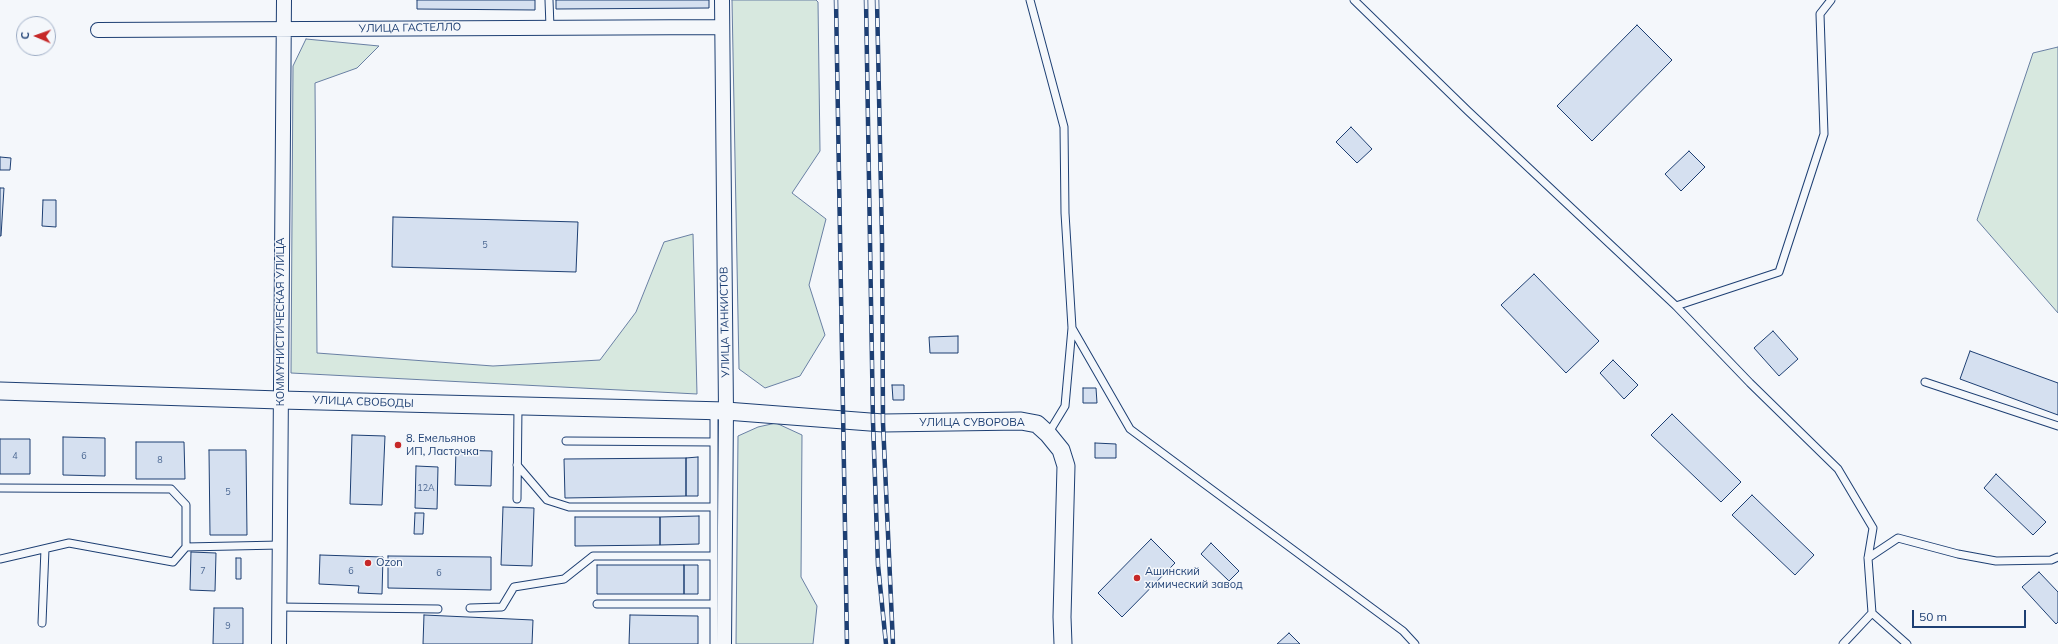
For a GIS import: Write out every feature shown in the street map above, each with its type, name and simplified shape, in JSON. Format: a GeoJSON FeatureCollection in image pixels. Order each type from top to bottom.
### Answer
{"type":"FeatureCollection","features":[{"type":"Feature","properties":{"kind":"street","name":"КОММУНИСТИЧЕСКАЯ УЛИЦА"},"geometry":{"type":"LineString","coordinates":[[279,644],[284,0]]}},
{"type":"Feature","properties":{"kind":"street","name":"УЛИЦА ТАНКИСТОВ"},"geometry":{"type":"LineString","coordinates":[[722,0],[720,411],[724,644]]}},
{"type":"Feature","properties":{"kind":"street","name":"УЛИЦА ГАСТЕЛЛО"},"geometry":{"type":"LineString","coordinates":[[98,30],[722,27]]}},
{"type":"Feature","properties":{"kind":"street","name":"УЛИЦА СВОБОДЫ"},"geometry":{"type":"LineString","coordinates":[[0,391],[280,400],[720,411]]}},
{"type":"Feature","properties":{"kind":"street","name":"УЛИЦА СУВОРОВА"},"geometry":{"type":"LineString","coordinates":[[720,411],[883,423],[1021,421],[1037,424],[1048,434],[1061,450],[1066,466],[1062,617],[1064,644]]}},
{"type":"Feature","properties":{"kind":"lane"},"geometry":{"type":"LineString","coordinates":[[550,0],[550,27]]}},
{"type":"Feature","properties":{"kind":"lane"},"geometry":{"type":"LineString","coordinates":[[1030,0],[1064,127],[1065,213],[1072,328],[1065,406],[1048,434]]}},
{"type":"Feature","properties":{"kind":"lane"},"geometry":{"type":"LineString","coordinates":[[1354,0],[1468,111],[1676,306],[1750,383],[1838,469],[1873,528],[1868,558],[1872,613],[1907,644]]}},
{"type":"Feature","properties":{"kind":"lane"},"geometry":{"type":"LineString","coordinates":[[1676,306],[1779,272],[1824,134],[1820,14],[1831,0]]}},
{"type":"Feature","properties":{"kind":"lane"},"geometry":{"type":"LineString","coordinates":[[1072,328],[1130,429],[1403,631],[1415,644]]}},
{"type":"Feature","properties":{"kind":"lane"},"geometry":{"type":"LineString","coordinates":[[1925,382],[2058,426]]}},
{"type":"Feature","properties":{"kind":"lane"},"geometry":{"type":"LineString","coordinates":[[517,499],[518,406]]}},
{"type":"Feature","properties":{"kind":"lane"},"geometry":{"type":"LineString","coordinates":[[714,644],[714,442],[720,411]]}},
{"type":"Feature","properties":{"kind":"lane"},"geometry":{"type":"LineString","coordinates":[[566,441],[714,442]]}},
{"type":"Feature","properties":{"kind":"lane"},"geometry":{"type":"LineString","coordinates":[[518,465],[546,500],[569,507],[714,507]]}},
{"type":"Feature","properties":{"kind":"lane"},"geometry":{"type":"LineString","coordinates":[[0,488],[171,489],[186,505],[186,547],[173,562],[69,543],[0,559]]}},
{"type":"Feature","properties":{"kind":"lane"},"geometry":{"type":"LineString","coordinates":[[1868,558],[1898,538],[1958,554],[1996,561],[2051,560],[2058,557]]}},
{"type":"Feature","properties":{"kind":"lane"},"geometry":{"type":"LineString","coordinates":[[186,547],[280,545]]}},
{"type":"Feature","properties":{"kind":"lane"},"geometry":{"type":"LineString","coordinates":[[42,623],[46,549]]}},
{"type":"Feature","properties":{"kind":"lane"},"geometry":{"type":"LineString","coordinates":[[470,608],[502,607],[514,587],[564,579],[593,556],[714,556]]}},
{"type":"Feature","properties":{"kind":"lane"},"geometry":{"type":"LineString","coordinates":[[597,604],[714,604]]}},
{"type":"Feature","properties":{"kind":"lane"},"geometry":{"type":"LineString","coordinates":[[279,607],[438,609]]}},
{"type":"Feature","properties":{"kind":"lane"},"geometry":{"type":"LineString","coordinates":[[1843,644],[1872,613]]}},
{"type":"Feature","properties":{"kind":"shaded area"},"geometry":{"type":"Polygon","coordinates":[[[732,0],[816,0],[818,2],[820,151],[792,193],[826,219],[809,285],[825,335],[800,376],[765,388],[739,369],[732,0]]]}},
{"type":"Feature","properties":{"kind":"shaded area"},"geometry":{"type":"Polygon","coordinates":[[[306,39],[379,46],[357,68],[315,83],[317,353],[493,366],[600,360],[636,312],[664,242],[693,234],[697,394],[291,373],[293,66],[306,39]]]}},
{"type":"Feature","properties":{"kind":"shaded area"},"geometry":{"type":"Polygon","coordinates":[[[2058,47],[2058,313],[1977,220],[2033,53],[2058,47]]]}},
{"type":"Feature","properties":{"kind":"shaded area"},"geometry":{"type":"Polygon","coordinates":[[[776,423],[802,435],[801,577],[817,606],[813,644],[736,644],[738,436],[758,427],[776,423]]]}},
{"type":"Feature","properties":{"kind":"building"},"geometry":{"type":"Polygon","coordinates":[[[417,0],[535,0],[535,10],[417,9],[417,0]]]}},
{"type":"Feature","properties":{"kind":"building"},"geometry":{"type":"Polygon","coordinates":[[[556,0],[709,0],[709,8],[556,9],[556,0]]]}},
{"type":"Feature","properties":{"kind":"building"},"geometry":{"type":"Polygon","coordinates":[[[1637,25],[1672,60],[1592,141],[1557,106],[1637,25]]]}},
{"type":"Feature","properties":{"kind":"building"},"geometry":{"type":"Polygon","coordinates":[[[1351,127],[1372,149],[1357,163],[1336,142],[1351,127]]]}},
{"type":"Feature","properties":{"kind":"building"},"geometry":{"type":"Polygon","coordinates":[[[1689,151],[1705,167],[1681,191],[1665,174],[1689,151]]]}},
{"type":"Feature","properties":{"kind":"building"},"geometry":{"type":"Polygon","coordinates":[[[0,157],[11,158],[10,170],[0,170],[0,157]]]}},
{"type":"Feature","properties":{"kind":"building"},"geometry":{"type":"Polygon","coordinates":[[[0,188],[4,188],[1,236],[0,236],[0,188]]]}},
{"type":"Feature","properties":{"kind":"building"},"geometry":{"type":"Polygon","coordinates":[[[43,200],[56,200],[56,227],[42,226],[43,200]]]}},
{"type":"Feature","properties":{"kind":"building"},"geometry":{"type":"Polygon","coordinates":[[[393,217],[578,222],[576,272],[392,267],[393,217]]]}},
{"type":"Feature","properties":{"kind":"building"},"geometry":{"type":"Polygon","coordinates":[[[1534,274],[1599,341],[1566,373],[1501,305],[1534,274]]]}},
{"type":"Feature","properties":{"kind":"building"},"geometry":{"type":"Polygon","coordinates":[[[1773,331],[1798,359],[1779,376],[1754,348],[1773,331]]]}},
{"type":"Feature","properties":{"kind":"building"},"geometry":{"type":"Polygon","coordinates":[[[958,336],[958,353],[930,353],[929,337],[958,336]]]}},
{"type":"Feature","properties":{"kind":"building"},"geometry":{"type":"Polygon","coordinates":[[[1970,351],[2058,383],[2058,415],[1960,379],[1970,351]]]}},
{"type":"Feature","properties":{"kind":"building"},"geometry":{"type":"Polygon","coordinates":[[[1613,360],[1638,385],[1624,399],[1600,373],[1613,360]]]}},
{"type":"Feature","properties":{"kind":"building"},"geometry":{"type":"Polygon","coordinates":[[[892,385],[904,385],[904,400],[893,400],[892,385]]]}},
{"type":"Feature","properties":{"kind":"building"},"geometry":{"type":"Polygon","coordinates":[[[1083,388],[1096,388],[1097,403],[1083,403],[1083,388]]]}},
{"type":"Feature","properties":{"kind":"building"},"geometry":{"type":"Polygon","coordinates":[[[1672,414],[1741,482],[1721,502],[1651,435],[1672,414]]]}},
{"type":"Feature","properties":{"kind":"building"},"geometry":{"type":"Polygon","coordinates":[[[352,435],[385,436],[382,505],[350,504],[352,435]]]}},
{"type":"Feature","properties":{"kind":"building"},"geometry":{"type":"Polygon","coordinates":[[[63,437],[105,438],[105,476],[63,475],[63,437]]]}},
{"type":"Feature","properties":{"kind":"building"},"geometry":{"type":"Polygon","coordinates":[[[0,439],[30,439],[30,474],[0,474],[0,439]]]}},
{"type":"Feature","properties":{"kind":"building"},"geometry":{"type":"Polygon","coordinates":[[[136,442],[184,442],[185,479],[136,479],[136,442]]]}},
{"type":"Feature","properties":{"kind":"building"},"geometry":{"type":"Polygon","coordinates":[[[1095,443],[1116,444],[1116,458],[1095,458],[1095,443]]]}},
{"type":"Feature","properties":{"kind":"building"},"geometry":{"type":"Polygon","coordinates":[[[209,450],[246,450],[247,535],[210,535],[209,450]]]}},
{"type":"Feature","properties":{"kind":"building"},"geometry":{"type":"Polygon","coordinates":[[[456,450],[492,451],[491,486],[455,485],[456,450]]]}},
{"type":"Feature","properties":{"kind":"building"},"geometry":{"type":"Polygon","coordinates":[[[698,457],[698,496],[686,496],[686,458],[698,457]]]}},
{"type":"Feature","properties":{"kind":"building"},"geometry":{"type":"Polygon","coordinates":[[[686,458],[686,496],[565,498],[564,459],[686,458]]]}},
{"type":"Feature","properties":{"kind":"building"},"geometry":{"type":"Polygon","coordinates":[[[416,466],[438,467],[437,509],[415,508],[416,466]]]}},
{"type":"Feature","properties":{"kind":"building"},"geometry":{"type":"Polygon","coordinates":[[[1996,474],[2046,522],[2033,535],[1984,488],[1996,474]]]}},
{"type":"Feature","properties":{"kind":"building"},"geometry":{"type":"Polygon","coordinates":[[[1752,495],[1814,555],[1795,575],[1732,515],[1752,495]]]}},
{"type":"Feature","properties":{"kind":"building"},"geometry":{"type":"Polygon","coordinates":[[[503,507],[534,508],[532,566],[501,565],[503,507]]]}},
{"type":"Feature","properties":{"kind":"building"},"geometry":{"type":"Polygon","coordinates":[[[415,513],[424,513],[423,534],[414,534],[415,513]]]}},
{"type":"Feature","properties":{"kind":"building"},"geometry":{"type":"Polygon","coordinates":[[[699,516],[699,544],[660,545],[660,517],[699,516]]]}},
{"type":"Feature","properties":{"kind":"building"},"geometry":{"type":"Polygon","coordinates":[[[575,517],[660,517],[660,545],[575,546],[575,517]]]}},
{"type":"Feature","properties":{"kind":"building","name":"Ашинский химический завод"},"geometry":{"type":"Polygon","coordinates":[[[1151,539],[1175,563],[1122,617],[1098,593],[1151,539]]]}},
{"type":"Feature","properties":{"kind":"building"},"geometry":{"type":"Polygon","coordinates":[[[1211,543],[1239,571],[1229,581],[1201,554],[1211,543]]]}},
{"type":"Feature","properties":{"kind":"building"},"geometry":{"type":"Polygon","coordinates":[[[191,552],[216,553],[215,591],[190,590],[191,552]]]}},
{"type":"Feature","properties":{"kind":"building"},"geometry":{"type":"Polygon","coordinates":[[[320,555],[383,557],[382,594],[358,593],[359,586],[319,584],[320,555]]]}},
{"type":"Feature","properties":{"kind":"building"},"geometry":{"type":"Polygon","coordinates":[[[388,556],[491,557],[491,590],[388,588],[388,556]]]}},
{"type":"Feature","properties":{"kind":"building"},"geometry":{"type":"Polygon","coordinates":[[[236,558],[241,558],[241,579],[236,579],[236,558]]]}},
{"type":"Feature","properties":{"kind":"building"},"geometry":{"type":"Polygon","coordinates":[[[597,565],[684,565],[684,594],[597,594],[597,565]]]}},
{"type":"Feature","properties":{"kind":"building"},"geometry":{"type":"Polygon","coordinates":[[[684,565],[698,565],[698,594],[684,594],[684,565]]]}},
{"type":"Feature","properties":{"kind":"building"},"geometry":{"type":"Polygon","coordinates":[[[2039,572],[2058,592],[2058,622],[2056,624],[2022,587],[2039,572]]]}},
{"type":"Feature","properties":{"kind":"building"},"geometry":{"type":"Polygon","coordinates":[[[214,608],[243,608],[243,644],[213,644],[214,608]]]}},
{"type":"Feature","properties":{"kind":"building"},"geometry":{"type":"Polygon","coordinates":[[[424,615],[533,620],[532,644],[423,644],[424,615]]]}},
{"type":"Feature","properties":{"kind":"building"},"geometry":{"type":"Polygon","coordinates":[[[630,615],[698,616],[698,644],[629,644],[630,615]]]}},
{"type":"Feature","properties":{"kind":"building"},"geometry":{"type":"Polygon","coordinates":[[[1289,633],[1300,644],[1277,644],[1289,633]]]}},
{"type":"Feature","properties":{"kind":"railway"},"geometry":{"type":"LineString","coordinates":[[836,0],[847,644]]}},
{"type":"Feature","properties":{"kind":"railway"},"geometry":{"type":"LineString","coordinates":[[866,0],[873,422],[878,565],[886,644]]}},
{"type":"Feature","properties":{"kind":"railway"},"geometry":{"type":"LineString","coordinates":[[877,0],[882,239],[883,423],[893,644]]}},
{"type":"Feature","properties":{"kind":"place","name":"8. Емельянов ИП, Ласточка"},"geometry":{"type":"Point","coordinates":[398,445]}},
{"type":"Feature","properties":{"kind":"place","name":"Ozon"},"geometry":{"type":"Point","coordinates":[368,563]}},
{"type":"Feature","properties":{"kind":"place","name":"Ашинский химический завод"},"geometry":{"type":"Point","coordinates":[1137,578]}}]}
